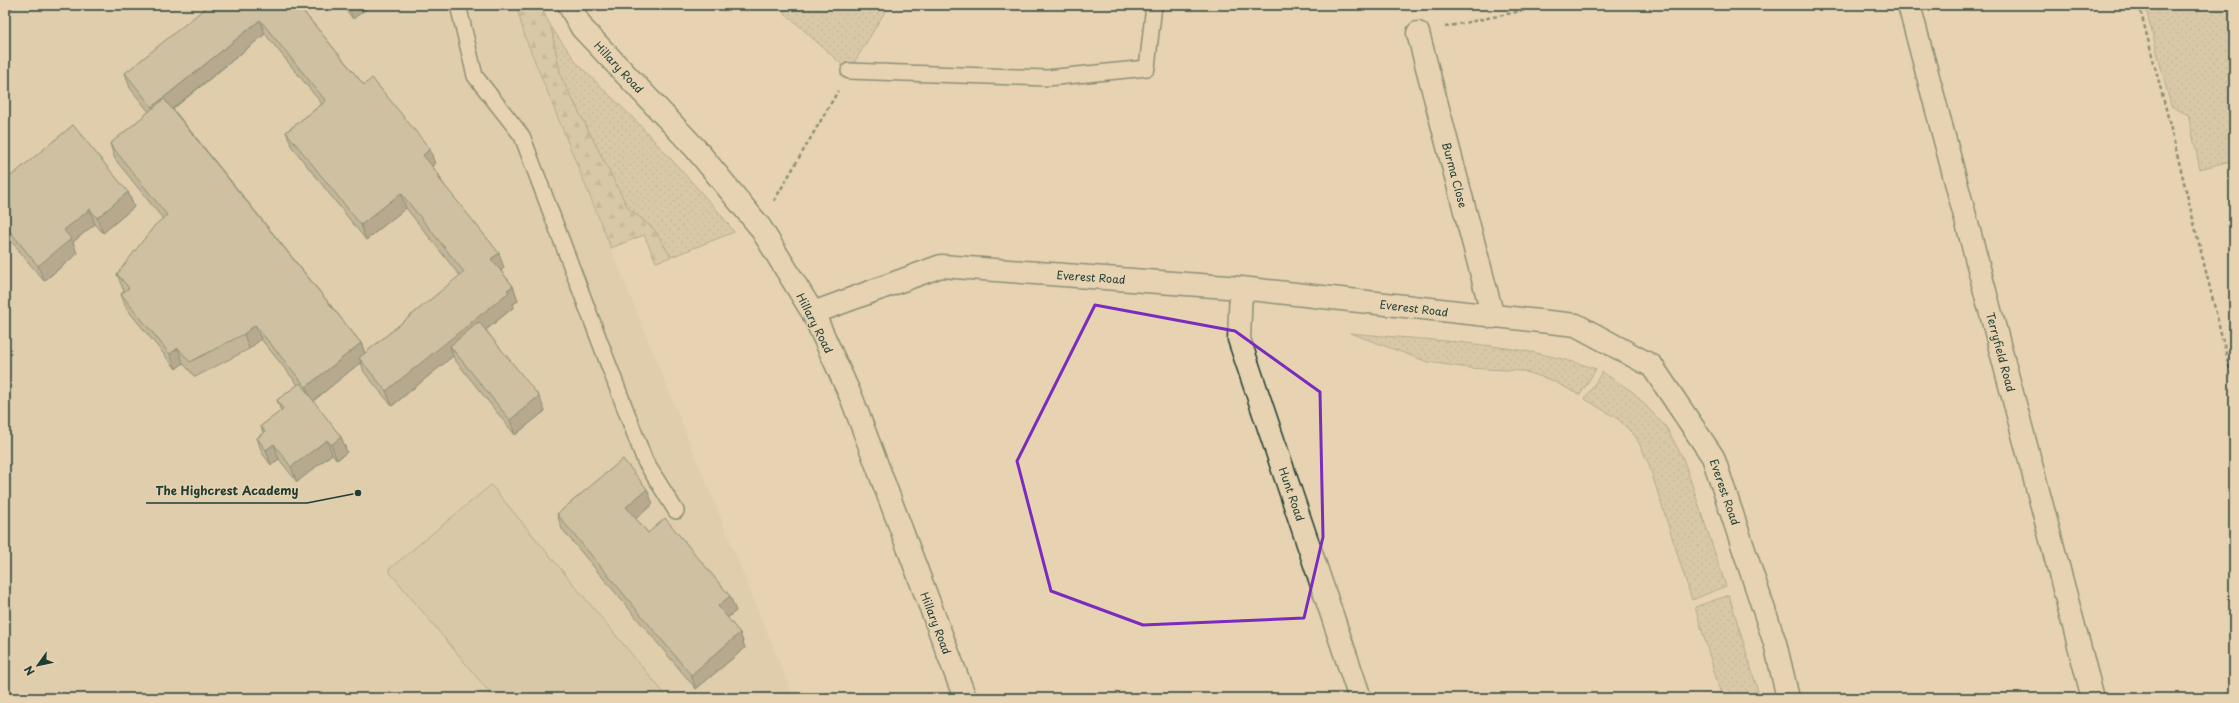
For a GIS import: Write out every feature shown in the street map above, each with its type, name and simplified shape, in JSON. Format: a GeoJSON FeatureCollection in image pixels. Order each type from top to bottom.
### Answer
{"type":"FeatureCollection","features":[{"type":"Feature","properties":{"kind":"street","name":"Hillary Road"},"geometry":{"type":"LineString","coordinates":[[569,5],[582,28],[696,149],[760,227],[813,313],[852,399],[964,698]]}},
{"type":"Feature","properties":{"kind":"street","name":"Terryfield Road"},"geometry":{"type":"LineString","coordinates":[[1909,5],[2094,698]]}},
{"type":"Feature","properties":{"kind":"street","name":"Burma Close"},"geometry":{"type":"LineString","coordinates":[[1418,33],[1493,317]]}},
{"type":"Feature","properties":{"kind":"street","name":"Everest Road"},"geometry":{"type":"LineString","coordinates":[[813,313],[941,266],[1241,288],[1576,325],[1652,366],[1713,457],[1775,643],[1788,698]]}},
{"type":"Feature","properties":{"kind":"street","name":"Hunt Road"},"geometry":{"type":"LineString","coordinates":[[1241,288],[1239,339],[1360,698]]}},
{"type":"Feature","properties":{"kind":"lane"},"geometry":{"type":"LineString","coordinates":[[458,5],[475,76],[522,136],[645,461],[676,511]]}},
{"type":"Feature","properties":{"kind":"lane"},"geometry":{"type":"LineString","coordinates":[[849,72],[1047,78],[1147,68],[1154,5]]}},
{"type":"Feature","properties":{"kind":"path"},"geometry":{"type":"LineString","coordinates":[[1418,33],[1550,5]]}},
{"type":"Feature","properties":{"kind":"path"},"geometry":{"type":"LineString","coordinates":[[2139,5],[2234,386]]}},
{"type":"Feature","properties":{"kind":"path"},"geometry":{"type":"LineString","coordinates":[[760,227],[849,72]]}},
{"type":"Feature","properties":{"kind":"highlighted area"},"geometry":{"type":"Polygon","coordinates":[[[1095,305],[1235,331],[1320,392],[1323,537],[1304,618],[1143,625],[1051,591],[1017,461],[1095,305]]]}},
{"type":"Feature","properties":{"kind":"shaded area"},"geometry":{"type":"Polygon","coordinates":[[[5,5],[516,5],[525,37],[794,698],[5,698],[5,5]]]}},
{"type":"Feature","properties":{"kind":"green space"},"geometry":{"type":"Polygon","coordinates":[[[516,5],[540,5],[551,27],[561,77],[628,208],[654,229],[671,257],[656,262],[644,235],[611,248],[525,37],[516,5]]]}},
{"type":"Feature","properties":{"kind":"green space"},"geometry":{"type":"Polygon","coordinates":[[[776,5],[889,5],[849,71],[776,5]]]}},
{"type":"Feature","properties":{"kind":"green space"},"geometry":{"type":"Polygon","coordinates":[[[2145,5],[2234,5],[2234,160],[2200,169],[2188,115],[2171,106],[2145,5]]]}},
{"type":"Feature","properties":{"kind":"green space"},"geometry":{"type":"Polygon","coordinates":[[[551,27],[577,63],[640,125],[718,211],[734,232],[671,257],[654,229],[628,208],[561,77],[551,27]]]}},
{"type":"Feature","properties":{"kind":"green space"},"geometry":{"type":"Polygon","coordinates":[[[1350,333],[1506,348],[1566,360],[1596,369],[1580,395],[1551,380],[1523,371],[1469,368],[1428,362],[1350,333]]]}},
{"type":"Feature","properties":{"kind":"green space"},"geometry":{"type":"Polygon","coordinates":[[[1602,372],[1633,392],[1666,427],[1683,458],[1726,586],[1692,600],[1648,462],[1636,437],[1618,419],[1585,399],[1602,372]]]}},
{"type":"Feature","properties":{"kind":"green space"},"geometry":{"type":"Polygon","coordinates":[[[491,485],[668,698],[494,698],[388,570],[491,485]]]}},
{"type":"Feature","properties":{"kind":"green space"},"geometry":{"type":"Polygon","coordinates":[[[1729,595],[1760,698],[1722,698],[1695,607],[1729,595]]]}},
{"type":"Feature","properties":{"kind":"building"},"geometry":{"type":"Polygon","coordinates":[[[209,5],[298,5],[364,85],[372,78],[430,149],[423,155],[439,175],[437,176],[499,253],[491,259],[513,286],[507,290],[509,292],[386,391],[359,358],[464,272],[401,193],[361,225],[286,132],[326,101],[260,20],[152,107],[125,73],[209,5]]]}},
{"type":"Feature","properties":{"kind":"building"},"geometry":{"type":"Polygon","coordinates":[[[164,99],[361,343],[306,387],[255,325],[244,334],[190,362],[178,348],[170,354],[121,294],[129,288],[117,274],[155,225],[167,215],[110,144],[164,99]]]}},
{"type":"Feature","properties":{"kind":"building"},"geometry":{"type":"Polygon","coordinates":[[[73,125],[128,192],[97,218],[90,209],[64,230],[71,239],[38,266],[5,225],[5,181],[73,125]]]}},
{"type":"Feature","properties":{"kind":"building"},"geometry":{"type":"Polygon","coordinates":[[[479,322],[539,396],[510,420],[450,346],[479,322]]]}},
{"type":"Feature","properties":{"kind":"building"},"geometry":{"type":"Polygon","coordinates":[[[300,383],[341,437],[331,445],[327,440],[291,467],[274,444],[266,450],[257,438],[265,432],[261,426],[283,409],[277,400],[300,383]]]}},
{"type":"Feature","properties":{"kind":"building"},"geometry":{"type":"Polygon","coordinates":[[[623,459],[647,489],[626,507],[648,533],[665,518],[730,596],[718,606],[740,633],[691,675],[557,514],[623,459]]]}},
{"type":"Feature","properties":{"kind":"place","name":"The Highcrest Academy"},"geometry":{"type":"Point","coordinates":[358,493]}}]}
